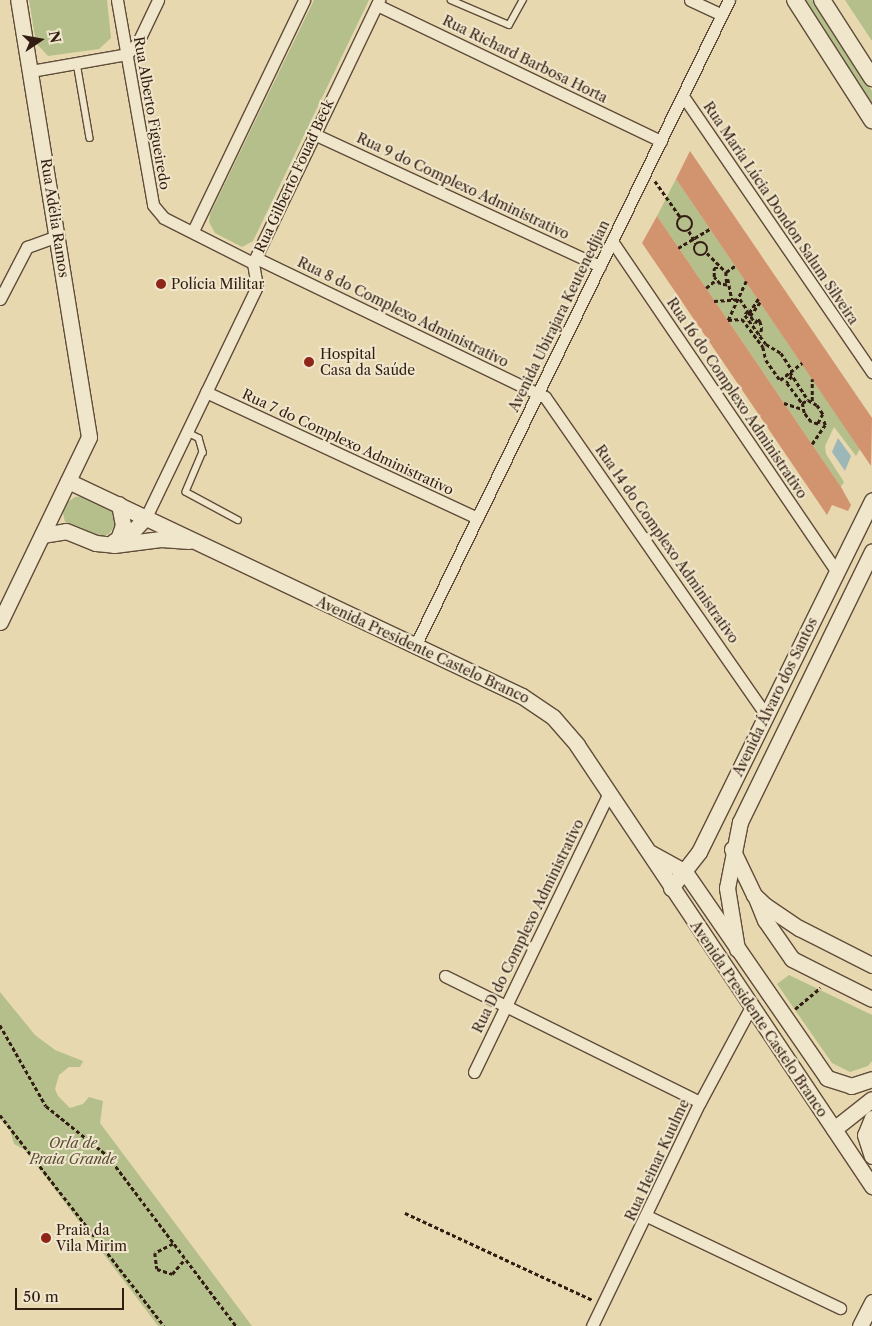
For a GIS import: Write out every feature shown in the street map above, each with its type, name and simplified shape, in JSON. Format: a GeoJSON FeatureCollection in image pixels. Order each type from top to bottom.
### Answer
{"type":"FeatureCollection","features":[{"type":"Feature","properties":{"kind":"main road"},"geometry":{"type":"LineString","coordinates":[[795,0],[872,120]]}},
{"type":"Feature","properties":{"kind":"main road"},"geometry":{"type":"LineString","coordinates":[[822,0],[872,78]]}},
{"type":"Feature","properties":{"kind":"street","name":"Rua Adélia Ramos"},"geometry":{"type":"LineString","coordinates":[[18,0],[58,236],[89,437],[68,482]]}},
{"type":"Feature","properties":{"kind":"street","name":"Rua Alberto Figueiredo"},"geometry":{"type":"LineString","coordinates":[[117,0],[154,205],[164,218],[254,260]]}},
{"type":"Feature","properties":{"kind":"street"},"geometry":{"type":"LineString","coordinates":[[31,71],[127,54],[138,42],[158,0]]}},
{"type":"Feature","properties":{"kind":"street"},"geometry":{"type":"LineString","coordinates":[[193,231],[304,0]]}},
{"type":"Feature","properties":{"kind":"street"},"geometry":{"type":"LineString","coordinates":[[690,0],[722,15]]}},
{"type":"Feature","properties":{"kind":"street","name":"Avenida Ubirajara Keutenedjian"},"geometry":{"type":"LineString","coordinates":[[415,646],[729,0]]}},
{"type":"Feature","properties":{"kind":"street","name":"Rua Gilberto Fouad Beck"},"geometry":{"type":"LineString","coordinates":[[146,517],[257,286],[254,260],[378,2]]}},
{"type":"Feature","properties":{"kind":"street","name":"Rua Richard Barbosa Horta"},"geometry":{"type":"LineString","coordinates":[[378,2],[661,141]]}},
{"type":"Feature","properties":{"kind":"street","name":"Rua Maria Lúcia Dondon Salum Silveira"},"geometry":{"type":"LineString","coordinates":[[683,96],[872,372]]}},
{"type":"Feature","properties":{"kind":"street","name":"Rua 9 do Complexo Administrativo"},"geometry":{"type":"LineString","coordinates":[[314,134],[600,266]]}},
{"type":"Feature","properties":{"kind":"street"},"geometry":{"type":"LineString","coordinates":[[0,299],[27,247],[58,236]]}},
{"type":"Feature","properties":{"kind":"street","name":"Rua 16 do Complexo Administrativo"},"geometry":{"type":"LineString","coordinates":[[612,241],[837,572]]}},
{"type":"Feature","properties":{"kind":"street","name":"Rua 8 do Complexo Administrativo"},"geometry":{"type":"LineString","coordinates":[[254,260],[538,393]]}},
{"type":"Feature","properties":{"kind":"street","name":"Rua 7 do Complexo Administrativo"},"geometry":{"type":"LineString","coordinates":[[206,392],[477,518]]}},
{"type":"Feature","properties":{"kind":"street","name":"Rua 14 do Complexo Administrativo"},"geometry":{"type":"LineString","coordinates":[[538,393],[552,404],[766,715]]}},
{"type":"Feature","properties":{"kind":"street"},"geometry":{"type":"LineString","coordinates":[[0,622],[68,482]]}},
{"type":"Feature","properties":{"kind":"street","name":"Avenida Presidente Castelo Branco"},"geometry":{"type":"LineString","coordinates":[[68,482],[119,504],[195,542],[522,696],[545,711],[566,731],[609,793],[751,1008],[871,1184]]}},
{"type":"Feature","properties":{"kind":"street","name":"Avenida Álvaro dos Santos"},"geometry":{"type":"LineString","coordinates":[[672,888],[699,852],[872,500]]}},
{"type":"Feature","properties":{"kind":"street"},"geometry":{"type":"LineString","coordinates":[[118,539],[123,525],[119,504]]}},
{"type":"Feature","properties":{"kind":"street"},"geometry":{"type":"LineString","coordinates":[[54,512],[57,523],[66,531]]}},
{"type":"Feature","properties":{"kind":"street"},"geometry":{"type":"LineString","coordinates":[[103,544],[131,533],[146,517]]}},
{"type":"Feature","properties":{"kind":"street"},"geometry":{"type":"LineString","coordinates":[[42,536],[66,531]]}},
{"type":"Feature","properties":{"kind":"street","name":"Avenida Presidente Castelo Branco"},"geometry":{"type":"LineString","coordinates":[[66,531],[103,544],[160,539],[195,542]]}},
{"type":"Feature","properties":{"kind":"street","name":"Avenida Álvaro dos Santos"},"geometry":{"type":"LineString","coordinates":[[737,949],[727,888],[734,842],[744,811],[872,551]]}},
{"type":"Feature","properties":{"kind":"street","name":"Rua D do Complexo Administrativo"},"geometry":{"type":"LineString","coordinates":[[474,1072],[609,793]]}},
{"type":"Feature","properties":{"kind":"street"},"geometry":{"type":"LineString","coordinates":[[734,842],[765,920],[792,959],[872,1000]]}},
{"type":"Feature","properties":{"kind":"street","name":"Avenida Presidente Castelo Branco"},"geometry":{"type":"LineString","coordinates":[[648,851],[685,872],[827,1078],[851,1086],[872,1079]]}},
{"type":"Feature","properties":{"kind":"street"},"geometry":{"type":"LineString","coordinates":[[754,895],[799,928],[872,965]]}},
{"type":"Feature","properties":{"kind":"street"},"geometry":{"type":"LineString","coordinates":[[444,976],[700,1102]]}},
{"type":"Feature","properties":{"kind":"street","name":"Rua Heinar Kuulme"},"geometry":{"type":"LineString","coordinates":[[592,1326],[647,1216],[700,1102],[751,1008]]}},
{"type":"Feature","properties":{"kind":"street"},"geometry":{"type":"LineString","coordinates":[[834,1129],[872,1100]]}},
{"type":"Feature","properties":{"kind":"street"},"geometry":{"type":"LineString","coordinates":[[872,1118],[865,1136],[872,1156]]}},
{"type":"Feature","properties":{"kind":"street"},"geometry":{"type":"LineString","coordinates":[[647,1216],[840,1308]]}},
{"type":"Feature","properties":{"kind":"street"},"geometry":{"type":"LineString","coordinates":[[860,1326],[872,1302]]}},
{"type":"Feature","properties":{"kind":"lane"},"geometry":{"type":"LineString","coordinates":[[451,0],[509,25],[523,0]]}},
{"type":"Feature","properties":{"kind":"lane"},"geometry":{"type":"LineString","coordinates":[[77,63],[90,138]]}},
{"type":"Feature","properties":{"kind":"lane"},"geometry":{"type":"LineString","coordinates":[[187,432],[199,438],[203,452],[186,492],[238,520]]}},
{"type":"Feature","properties":{"kind":"path"},"geometry":{"type":"LineString","coordinates":[[644,175],[660,185],[665,199],[681,218],[692,220],[689,231]]}},
{"type":"Feature","properties":{"kind":"path"},"geometry":{"type":"LineString","coordinates":[[681,218],[678,229],[689,231],[696,242],[696,254],[707,253],[726,272],[732,300]]}},
{"type":"Feature","properties":{"kind":"path"},"geometry":{"type":"LineString","coordinates":[[678,248],[710,228]]}},
{"type":"Feature","properties":{"kind":"path"},"geometry":{"type":"LineString","coordinates":[[696,242],[708,245],[707,253]]}},
{"type":"Feature","properties":{"kind":"path"},"geometry":{"type":"LineString","coordinates":[[726,272],[735,266]]}},
{"type":"Feature","properties":{"kind":"path"},"geometry":{"type":"LineString","coordinates":[[716,280],[714,268],[721,268]]}},
{"type":"Feature","properties":{"kind":"path"},"geometry":{"type":"LineString","coordinates":[[716,280],[725,285],[728,279]]}},
{"type":"Feature","properties":{"kind":"path"},"geometry":{"type":"LineString","coordinates":[[706,288],[716,280]]}},
{"type":"Feature","properties":{"kind":"path"},"geometry":{"type":"LineString","coordinates":[[746,281],[740,299],[728,320],[742,319],[759,301]]}},
{"type":"Feature","properties":{"kind":"path"},"geometry":{"type":"LineString","coordinates":[[714,301],[740,299]]}},
{"type":"Feature","properties":{"kind":"path"},"geometry":{"type":"LineString","coordinates":[[740,299],[760,336],[766,344],[781,353],[792,376],[808,400]]}},
{"type":"Feature","properties":{"kind":"path"},"geometry":{"type":"LineString","coordinates":[[748,314],[762,325],[760,336]]}},
{"type":"Feature","properties":{"kind":"path"},"geometry":{"type":"LineString","coordinates":[[742,319],[763,347],[766,360],[780,380],[802,363]]}},
{"type":"Feature","properties":{"kind":"path"},"geometry":{"type":"LineString","coordinates":[[792,376],[787,383],[802,403],[802,409]]}},
{"type":"Feature","properties":{"kind":"path"},"geometry":{"type":"LineString","coordinates":[[812,379],[812,401]]}},
{"type":"Feature","properties":{"kind":"path"},"geometry":{"type":"LineString","coordinates":[[802,403],[808,400],[812,401],[820,409],[825,424],[812,444]]}},
{"type":"Feature","properties":{"kind":"path"},"geometry":{"type":"LineString","coordinates":[[784,403],[802,409],[815,424],[820,423],[822,418]]}},
{"type":"Feature","properties":{"kind":"path"},"geometry":{"type":"LineString","coordinates":[[784,1018],[830,979]]}},
{"type":"Feature","properties":{"kind":"path"},"geometry":{"type":"LineString","coordinates":[[0,1025],[46,1106],[108,1156],[236,1326]]}},
{"type":"Feature","properties":{"kind":"path"},"geometry":{"type":"LineString","coordinates":[[0,1115],[164,1326]]}},
{"type":"Feature","properties":{"kind":"path"},"geometry":{"type":"LineString","coordinates":[[405,1213],[602,1305]]}},
{"type":"Feature","properties":{"kind":"path"},"geometry":{"type":"LineString","coordinates":[[173,1244],[155,1253],[156,1269],[172,1274],[185,1259]]}},
{"type":"Feature","properties":{"kind":"green space"},"geometry":{"type":"Polygon","coordinates":[[[29,0],[107,0],[111,38],[99,49],[48,56],[36,43],[29,0]]]}},
{"type":"Feature","properties":{"kind":"green space"},"geometry":{"type":"Polygon","coordinates":[[[314,0],[369,0],[253,241],[242,247],[215,233],[209,222],[210,214],[314,0]]]}},
{"type":"Feature","properties":{"kind":"green space"},"geometry":{"type":"Polygon","coordinates":[[[803,0],[813,0],[872,91],[872,107],[803,0]]]}},
{"type":"Feature","properties":{"kind":"green space"},"geometry":{"type":"Polygon","coordinates":[[[845,0],[872,0],[872,41],[845,0]]]}},
{"type":"Feature","properties":{"kind":"green space"},"geometry":{"type":"Polygon","coordinates":[[[676,179],[860,449],[856,456],[834,427],[825,446],[826,454],[844,482],[841,487],[657,216],[676,179]]]}},
{"type":"Feature","properties":{"kind":"green space"},"geometry":{"type":"Polygon","coordinates":[[[84,496],[112,509],[115,525],[109,534],[100,537],[65,522],[63,513],[65,504],[75,497],[84,496]]]}},
{"type":"Feature","properties":{"kind":"green space"},"geometry":{"type":"Polygon","coordinates":[[[789,975],[872,1015],[872,1061],[868,1066],[850,1072],[832,1063],[777,984],[789,975]]]}},
{"type":"Feature","properties":{"kind":"green space","name":"Orla de Praia Grande"},"geometry":{"type":"Polygon","coordinates":[[[0,992],[35,1035],[55,1050],[83,1061],[80,1067],[69,1067],[59,1075],[55,1089],[58,1096],[70,1108],[83,1104],[89,1097],[103,1101],[100,1123],[252,1326],[158,1326],[25,1150],[14,1144],[10,1131],[0,1119],[0,992]]]}},
{"type":"Feature","properties":{"kind":"water"},"geometry":{"type":"Polygon","coordinates":[[[838,438],[851,456],[845,471],[832,452],[838,438]]]}},
{"type":"Feature","properties":{"kind":"building"},"geometry":{"type":"Polygon","coordinates":[[[690,151],[872,418],[871,466],[676,179],[690,151]]]}},
{"type":"Feature","properties":{"kind":"building"},"geometry":{"type":"Polygon","coordinates":[[[657,216],[841,487],[851,505],[848,511],[832,505],[827,515],[642,243],[657,216]]]}},
{"type":"Feature","properties":{"kind":"place","name":"Polícia Militar"},"geometry":{"type":"Point","coordinates":[161,284]}},
{"type":"Feature","properties":{"kind":"place","name":"Hospital Casa da Saúde"},"geometry":{"type":"Point","coordinates":[309,362]}},
{"type":"Feature","properties":{"kind":"place","name":"Praia da Vila Mirim"},"geometry":{"type":"Point","coordinates":[46,1238]}}]}
